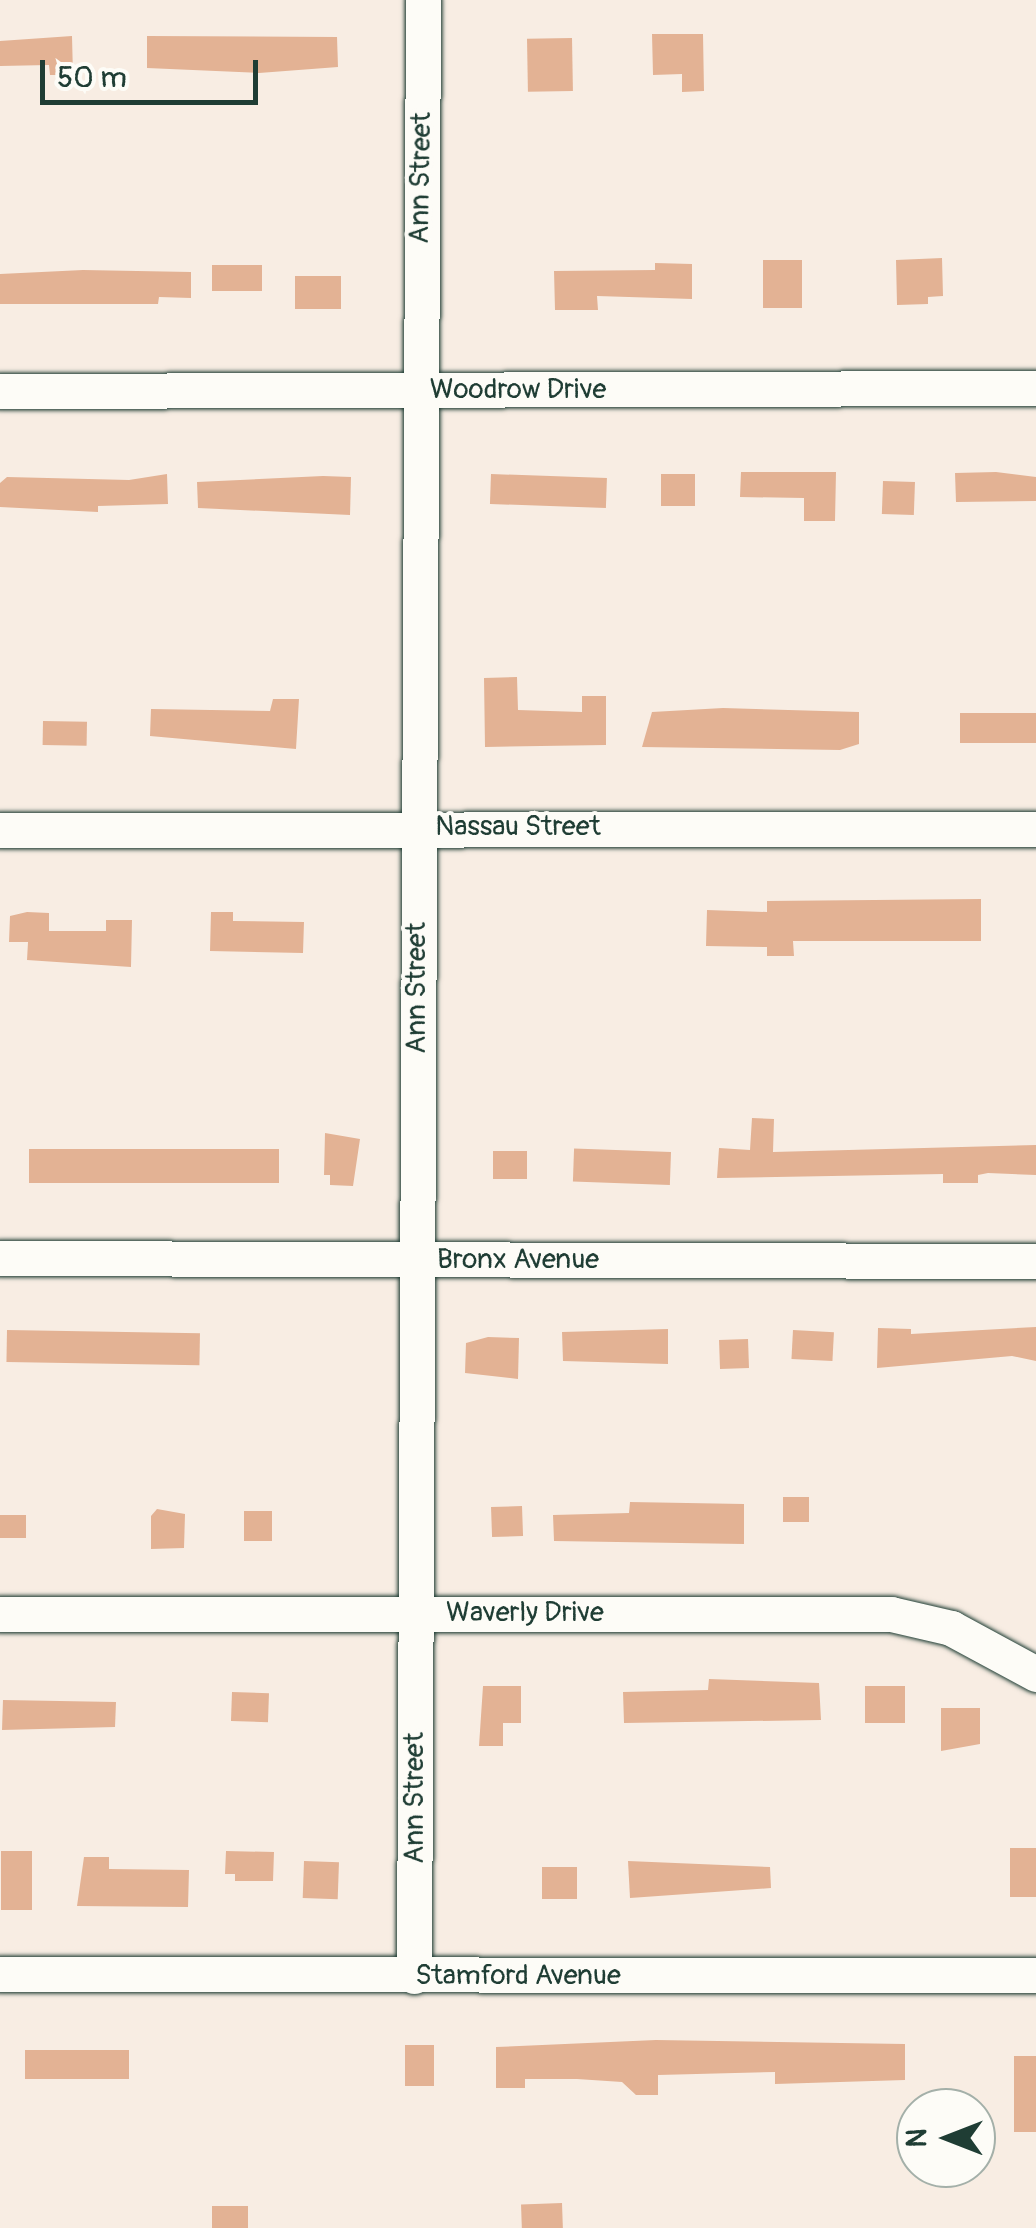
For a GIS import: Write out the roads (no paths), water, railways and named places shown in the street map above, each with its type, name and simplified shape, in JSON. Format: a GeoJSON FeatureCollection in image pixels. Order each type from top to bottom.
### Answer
{"type":"FeatureCollection","features":[{"type":"Feature","properties":{"kind":"street","name":"Ann Street"},"geometry":{"type":"LineString","coordinates":[[414,1976],[418,390],[423,0]]}},
{"type":"Feature","properties":{"kind":"street","name":"Woodrow Drive"},"geometry":{"type":"LineString","coordinates":[[0,392],[1036,388]]}},
{"type":"Feature","properties":{"kind":"street","name":"Nassau Street"},"geometry":{"type":"LineString","coordinates":[[0,830],[1036,829]]}},
{"type":"Feature","properties":{"kind":"street","name":"Bronx Avenue"},"geometry":{"type":"LineString","coordinates":[[0,1258],[1036,1261]]}},
{"type":"Feature","properties":{"kind":"street","name":"Waverly Drive"},"geometry":{"type":"LineString","coordinates":[[0,1614],[891,1614],[951,1628],[1036,1674]]}},
{"type":"Feature","properties":{"kind":"street","name":"Stamford Avenue"},"geometry":{"type":"LineString","coordinates":[[0,1974],[1036,1975]]}}]}
